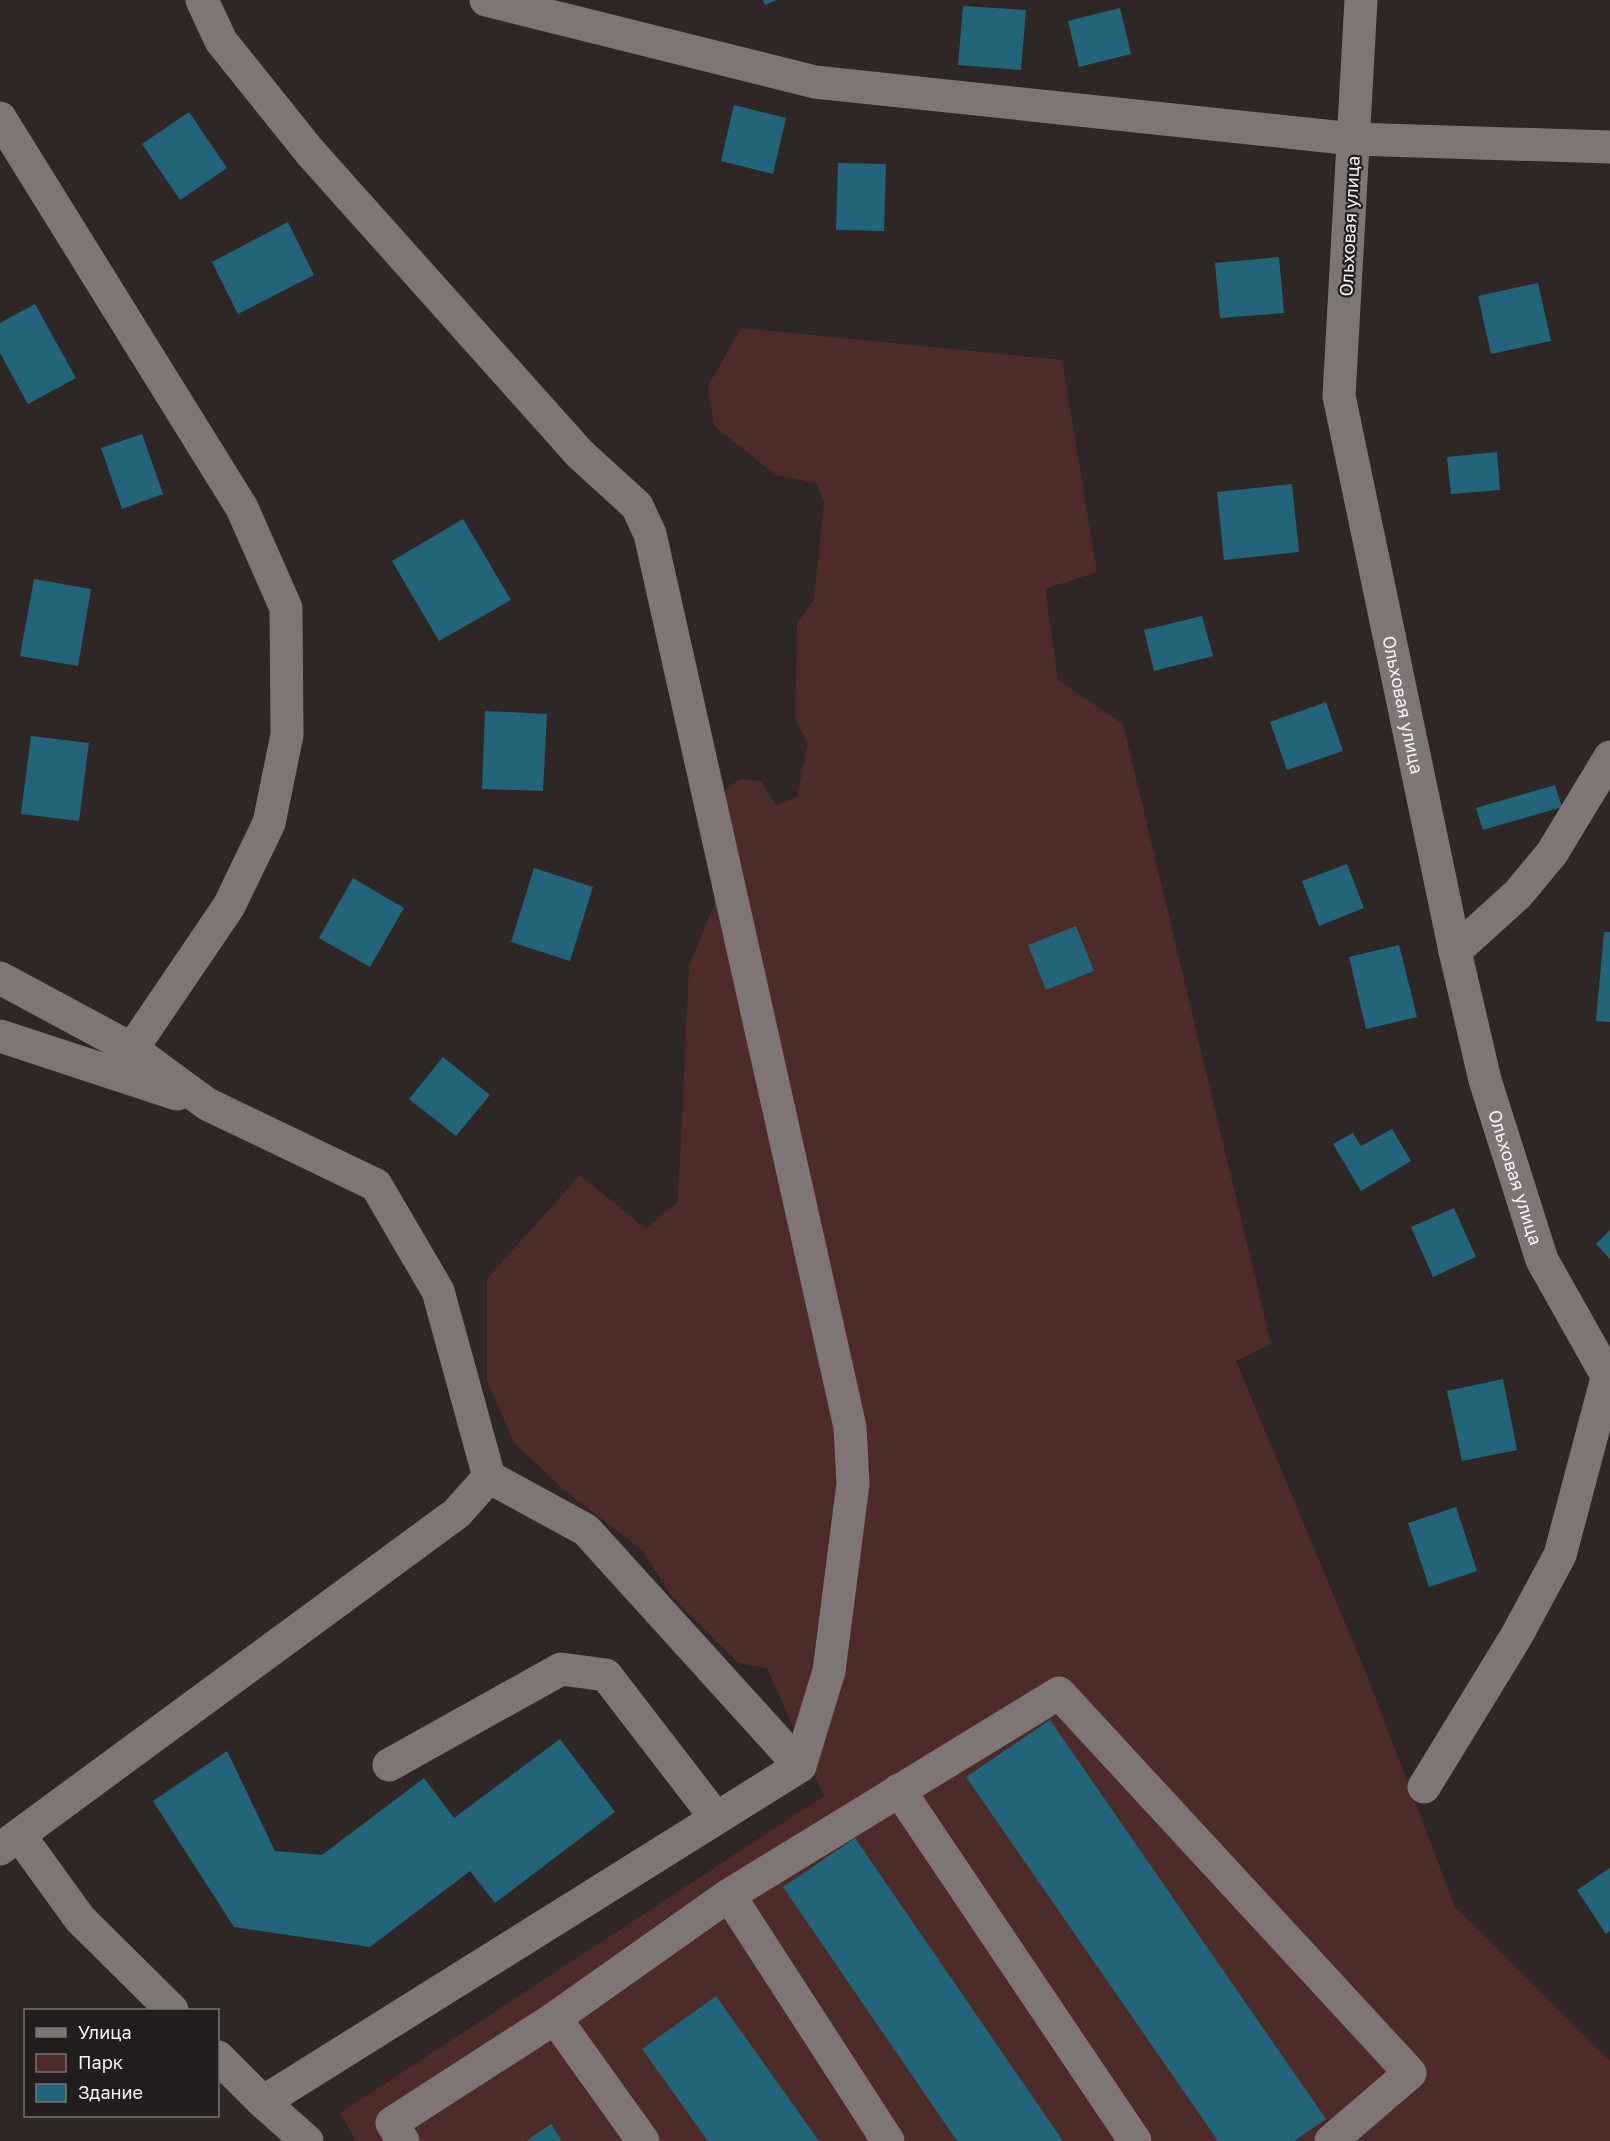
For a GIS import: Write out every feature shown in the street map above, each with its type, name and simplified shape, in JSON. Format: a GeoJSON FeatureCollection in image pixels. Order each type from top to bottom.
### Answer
{"type":"FeatureCollection","features":[{"type":"Feature","properties":{"kind":"street"},"geometry":{"type":"LineString","coordinates":[[202,0],[221,41],[310,152],[580,454],[637,506],[650,534],[850,1427],[853,1484],[830,1671],[800,1766],[263,2102]]}},
{"type":"Feature","properties":{"kind":"street"},"geometry":{"type":"LineString","coordinates":[[486,0],[815,82],[1353,139],[1610,147]]}},
{"type":"Feature","properties":{"kind":"street","name":"Ольховая улица"},"geometry":{"type":"LineString","coordinates":[[1361,0],[1339,396],[1455,951],[1485,1080],[1542,1260],[1609,1380]]}},
{"type":"Feature","properties":{"kind":"street"},"geometry":{"type":"LineString","coordinates":[[0,118],[242,508],[286,608],[287,735],[269,823],[229,906],[132,1049]]}},
{"type":"Feature","properties":{"kind":"street"},"geometry":{"type":"LineString","coordinates":[[1455,951],[1518,894],[1552,853],[1610,757]]}},
{"type":"Feature","properties":{"kind":"street"},"geometry":{"type":"LineString","coordinates":[[0,978],[132,1049],[207,1104]]}},
{"type":"Feature","properties":{"kind":"street"},"geometry":{"type":"LineString","coordinates":[[0,1036],[207,1104],[376,1185],[438,1291],[489,1477],[586,1530],[800,1766]]}},
{"type":"Feature","properties":{"kind":"street"},"geometry":{"type":"LineString","coordinates":[[1424,1787],[1517,1635],[1560,1555],[1609,1380]]}},
{"type":"Feature","properties":{"kind":"street"},"geometry":{"type":"LineString","coordinates":[[171,2009],[80,1918],[10,1843],[457,1513],[489,1477]]}},
{"type":"Feature","properties":{"kind":"street"},"geometry":{"type":"LineString","coordinates":[[389,1765],[561,1669],[606,1675],[716,1818]]}},
{"type":"Feature","properties":{"kind":"street"},"geometry":{"type":"LineString","coordinates":[[403,2141],[392,2123],[555,2018],[729,1895],[1059,1693],[1410,2073],[1331,2141]]}},
{"type":"Feature","properties":{"kind":"street"},"geometry":{"type":"LineString","coordinates":[[899,1790],[1135,2141]]}},
{"type":"Feature","properties":{"kind":"street"},"geometry":{"type":"LineString","coordinates":[[729,1895],[888,2141]]}},
{"type":"Feature","properties":{"kind":"street"},"geometry":{"type":"LineString","coordinates":[[555,2018],[643,2141]]}},
{"type":"Feature","properties":{"kind":"street"},"geometry":{"type":"LineString","coordinates":[[219,2058],[263,2102],[308,2141]]}},
{"type":"Feature","properties":{"kind":"green space"},"geometry":{"type":"Polygon","coordinates":[[[741,328],[1062,360],[1097,572],[1045,589],[1058,680],[1123,724],[1271,1344],[1236,1361],[1366,1673],[1455,1907],[1610,2061],[1610,2141],[356,2141],[340,2113],[824,1796],[767,1668],[738,1663],[672,1597],[642,1550],[563,1489],[514,1443],[487,1381],[487,1279],[580,1175],[646,1229],[678,1201],[689,966],[727,873],[722,794],[739,779],[761,781],[776,805],[797,797],[808,743],[795,720],[797,624],[814,599],[824,502],[816,483],[776,475],[714,426],[708,386],[741,328]]]}},
{"type":"Feature","properties":{"kind":"building"},"geometry":{"type":"Polygon","coordinates":[[[763,0],[777,0],[765,5],[763,0]]]}},
{"type":"Feature","properties":{"kind":"building"},"geometry":{"type":"Polygon","coordinates":[[[963,6],[1026,10],[1021,70],[958,65],[963,6]]]}},
{"type":"Feature","properties":{"kind":"building"},"geometry":{"type":"Polygon","coordinates":[[[1120,8],[1131,54],[1079,67],[1068,21],[1120,8]]]}},
{"type":"Feature","properties":{"kind":"building"},"geometry":{"type":"Polygon","coordinates":[[[734,105],[786,118],[773,174],[721,161],[734,105]]]}},
{"type":"Feature","properties":{"kind":"building"},"geometry":{"type":"Polygon","coordinates":[[[189,112],[227,168],[180,200],[142,144],[189,112]]]}},
{"type":"Feature","properties":{"kind":"building"},"geometry":{"type":"Polygon","coordinates":[[[838,163],[886,164],[884,231],[836,230],[838,163]]]}},
{"type":"Feature","properties":{"kind":"building"},"geometry":{"type":"Polygon","coordinates":[[[288,222],[314,275],[238,314],[212,262],[288,222]]]}},
{"type":"Feature","properties":{"kind":"building"},"geometry":{"type":"Polygon","coordinates":[[[1279,257],[1284,313],[1220,318],[1215,263],[1279,257]]]}},
{"type":"Feature","properties":{"kind":"building"},"geometry":{"type":"Polygon","coordinates":[[[1538,283],[1551,341],[1491,354],[1478,296],[1538,283]]]}},
{"type":"Feature","properties":{"kind":"building"},"geometry":{"type":"Polygon","coordinates":[[[35,304],[76,378],[28,404],[0,353],[0,323],[35,304]]]}},
{"type":"Feature","properties":{"kind":"building"},"geometry":{"type":"Polygon","coordinates":[[[142,434],[163,494],[122,509],[101,448],[142,434]]]}},
{"type":"Feature","properties":{"kind":"building"},"geometry":{"type":"Polygon","coordinates":[[[1497,452],[1500,490],[1451,494],[1447,457],[1497,452]]]}},
{"type":"Feature","properties":{"kind":"building"},"geometry":{"type":"Polygon","coordinates":[[[1292,484],[1299,552],[1224,560],[1217,492],[1292,484]]]}},
{"type":"Feature","properties":{"kind":"building"},"geometry":{"type":"Polygon","coordinates":[[[463,519],[511,600],[439,641],[392,561],[463,519]]]}},
{"type":"Feature","properties":{"kind":"building"},"geometry":{"type":"Polygon","coordinates":[[[34,579],[91,589],[78,666],[20,656],[34,579]]]}},
{"type":"Feature","properties":{"kind":"building"},"geometry":{"type":"Polygon","coordinates":[[[1202,616],[1213,656],[1154,671],[1144,630],[1202,616]]]}},
{"type":"Feature","properties":{"kind":"building"},"geometry":{"type":"Polygon","coordinates":[[[1326,702],[1343,751],[1287,770],[1270,722],[1326,702]]]}},
{"type":"Feature","properties":{"kind":"building"},"geometry":{"type":"Polygon","coordinates":[[[485,711],[547,714],[543,791],[482,789],[485,711]]]}},
{"type":"Feature","properties":{"kind":"building"},"geometry":{"type":"Polygon","coordinates":[[[31,736],[89,743],[79,821],[21,814],[31,736]]]}},
{"type":"Feature","properties":{"kind":"building"},"geometry":{"type":"Polygon","coordinates":[[[1555,785],[1562,807],[1483,830],[1476,808],[1555,785]]]}},
{"type":"Feature","properties":{"kind":"building"},"geometry":{"type":"Polygon","coordinates":[[[1347,864],[1364,908],[1319,926],[1302,881],[1347,864]]]}},
{"type":"Feature","properties":{"kind":"building"},"geometry":{"type":"Polygon","coordinates":[[[534,868],[593,887],[570,961],[511,942],[534,868]]]}},
{"type":"Feature","properties":{"kind":"building"},"geometry":{"type":"Polygon","coordinates":[[[353,878],[404,908],[370,967],[319,938],[353,878]]]}},
{"type":"Feature","properties":{"kind":"building"},"geometry":{"type":"Polygon","coordinates":[[[1076,926],[1094,971],[1046,990],[1028,945],[1076,926]]]}},
{"type":"Feature","properties":{"kind":"building"},"geometry":{"type":"Polygon","coordinates":[[[1604,932],[1610,932],[1610,1022],[1596,1021],[1604,932]]]}},
{"type":"Feature","properties":{"kind":"building"},"geometry":{"type":"Polygon","coordinates":[[[1399,945],[1417,1017],[1366,1029],[1349,957],[1399,945]]]}},
{"type":"Feature","properties":{"kind":"building"},"geometry":{"type":"Polygon","coordinates":[[[443,1057],[490,1095],[456,1136],[409,1099],[443,1057]]]}},
{"type":"Feature","properties":{"kind":"building"},"geometry":{"type":"Polygon","coordinates":[[[1392,1129],[1411,1161],[1361,1191],[1333,1144],[1353,1133],[1361,1146],[1392,1129]]]}},
{"type":"Feature","properties":{"kind":"building"},"geometry":{"type":"Polygon","coordinates":[[[1454,1208],[1476,1257],[1433,1277],[1411,1227],[1454,1208]]]}},
{"type":"Feature","properties":{"kind":"building"},"geometry":{"type":"Polygon","coordinates":[[[1610,1230],[1610,1259],[1596,1244],[1610,1230]]]}},
{"type":"Feature","properties":{"kind":"building"},"geometry":{"type":"Polygon","coordinates":[[[1503,1379],[1517,1450],[1462,1461],[1447,1391],[1503,1379]]]}},
{"type":"Feature","properties":{"kind":"building"},"geometry":{"type":"Polygon","coordinates":[[[1456,1507],[1477,1571],[1429,1587],[1408,1523],[1456,1507]]]}},
{"type":"Feature","properties":{"kind":"building"},"geometry":{"type":"Polygon","coordinates":[[[1050,1720],[1326,2119],[1294,2141],[1218,2141],[966,1777],[1050,1720]]]}},
{"type":"Feature","properties":{"kind":"building"},"geometry":{"type":"Polygon","coordinates":[[[560,1739],[615,1812],[495,1903],[470,1871],[370,1947],[234,1927],[153,1801],[227,1751],[275,1851],[322,1855],[424,1778],[454,1818],[560,1739]]]}},
{"type":"Feature","properties":{"kind":"building"},"geometry":{"type":"Polygon","coordinates":[[[855,1838],[1063,2141],[957,2141],[783,1887],[855,1838]]]}},
{"type":"Feature","properties":{"kind":"building"},"geometry":{"type":"Polygon","coordinates":[[[1610,1868],[1610,1931],[1606,1934],[1577,1890],[1610,1868]]]}},
{"type":"Feature","properties":{"kind":"building"},"geometry":{"type":"Polygon","coordinates":[[[716,1996],[819,2141],[708,2141],[642,2049],[716,1996]]]}},
{"type":"Feature","properties":{"kind":"building"},"geometry":{"type":"Polygon","coordinates":[[[551,2124],[562,2141],[526,2141],[551,2124]]]}}]}
